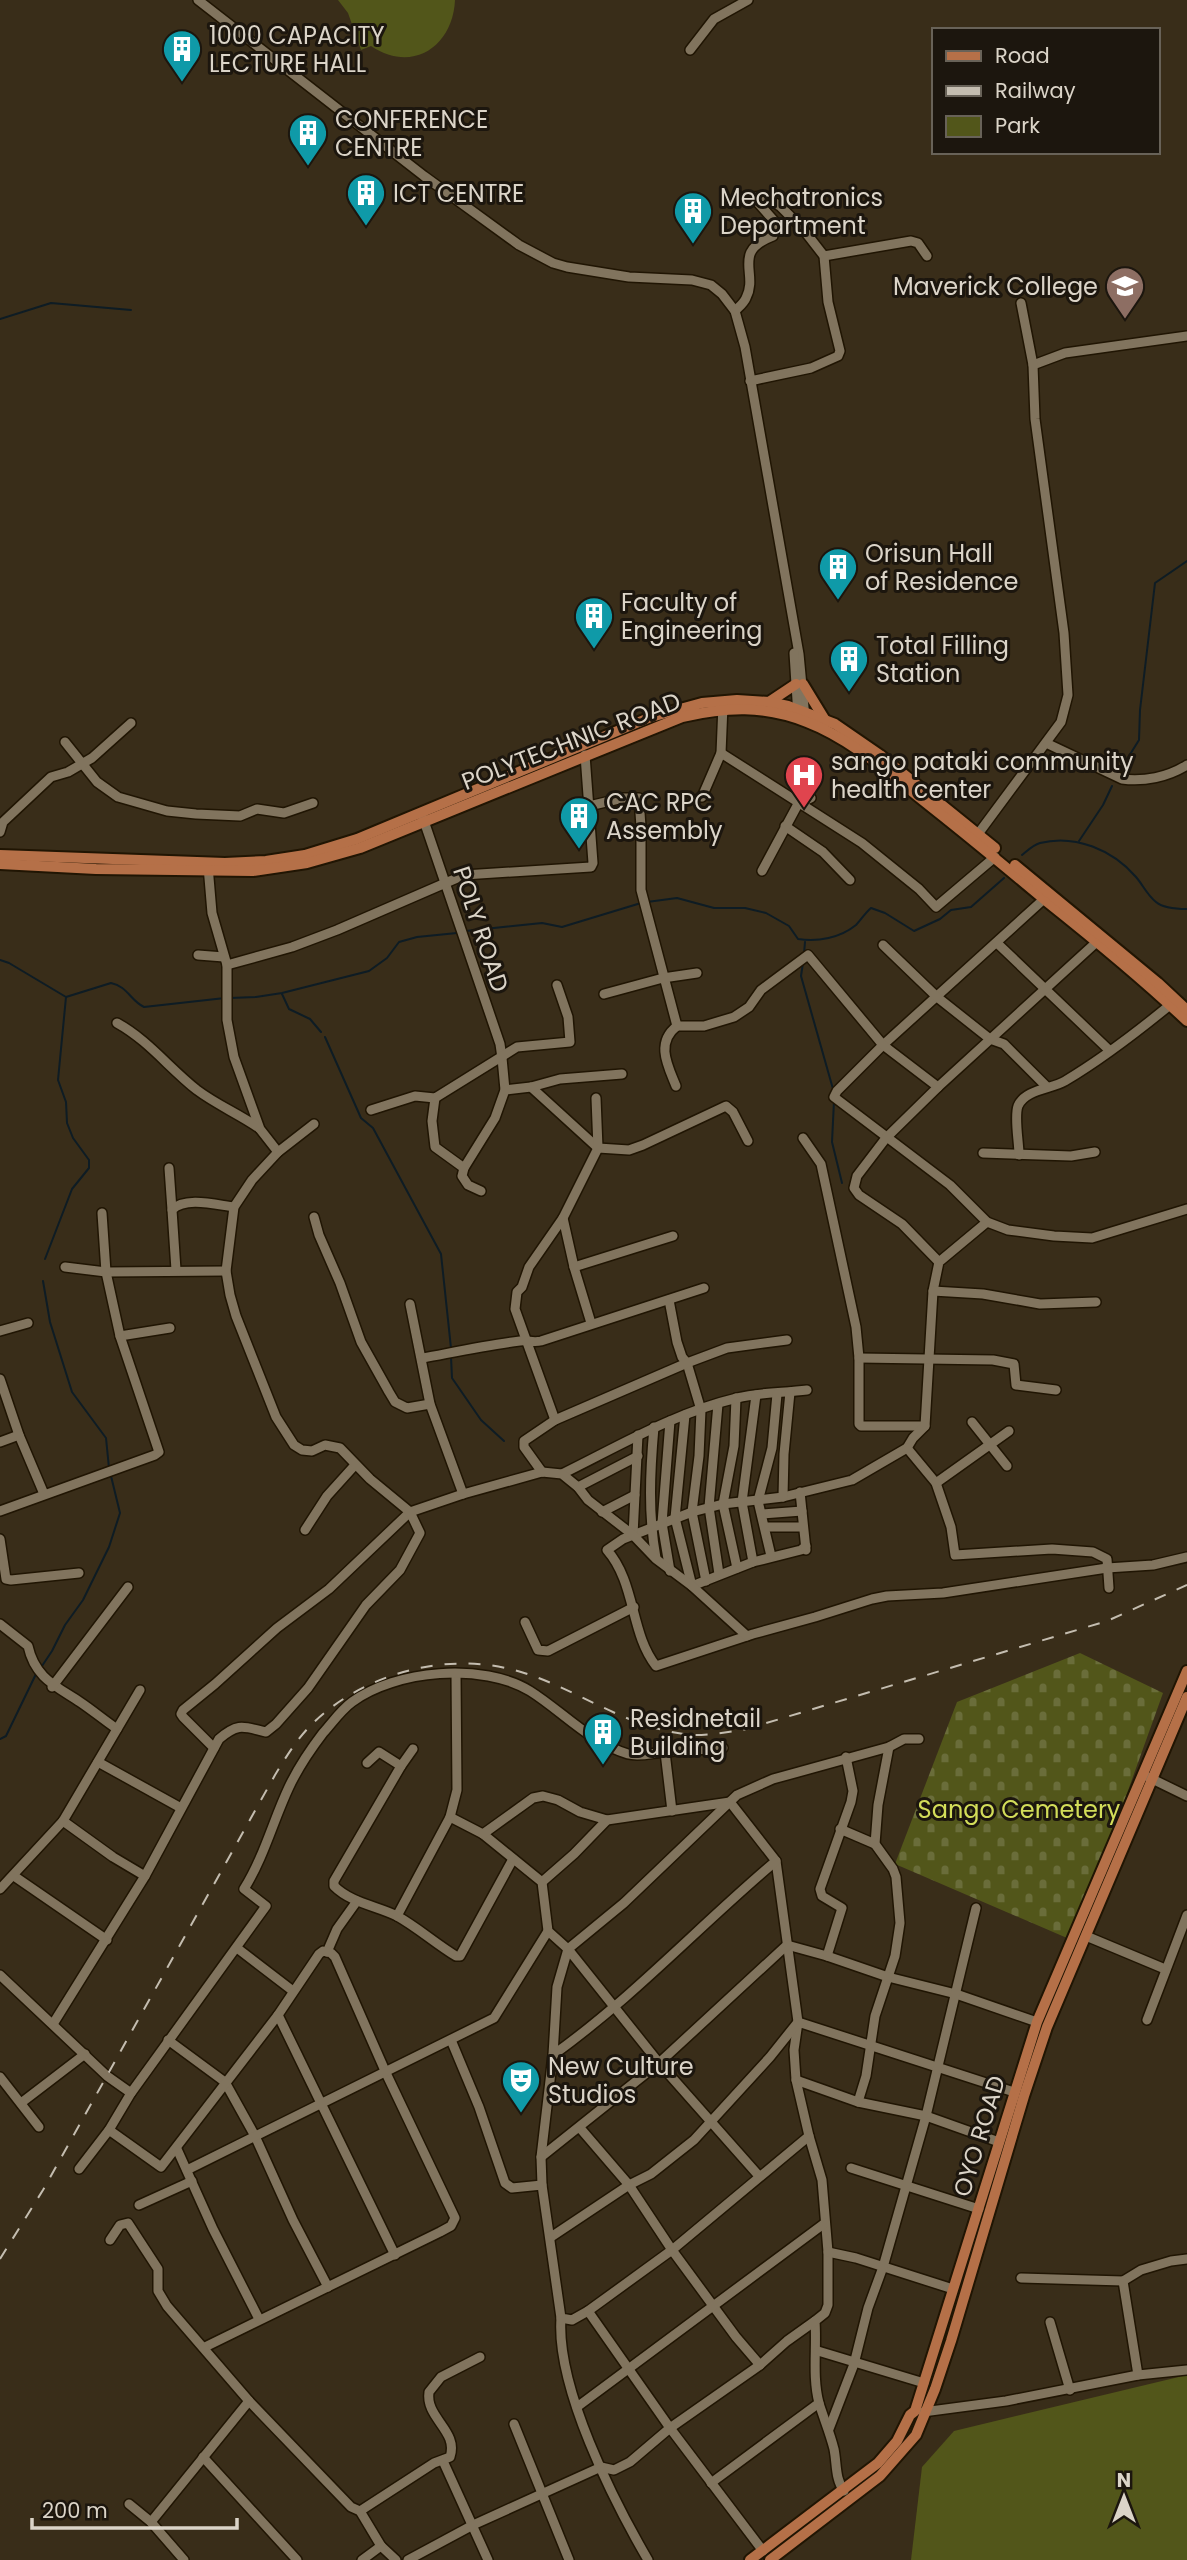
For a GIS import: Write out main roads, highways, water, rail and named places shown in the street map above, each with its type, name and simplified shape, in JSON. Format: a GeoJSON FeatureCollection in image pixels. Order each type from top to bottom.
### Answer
{"type":"FeatureCollection","features":[{"type":"Feature","properties":{"kind":"main road"},"geometry":{"type":"LineString","coordinates":[[769,702],[799,684],[825,720]]}},
{"type":"Feature","properties":{"kind":"main road","name":"POLYTECHNIC ROAD"},"geometry":{"type":"LineString","coordinates":[[0,855],[253,871],[307,863],[360,848],[422,817],[551,764],[665,712],[723,704],[769,702],[802,715],[871,760],[987,846],[1187,1010]]}},
{"type":"Feature","properties":{"kind":"main road","name":"POLYTECHNIC ROAD"},"geometry":{"type":"LineString","coordinates":[[551,764],[585,755],[723,704],[825,720],[846,730],[880,755],[978,834],[995,857],[1044,899],[1100,939],[1187,1021]]}},
{"type":"Feature","properties":{"kind":"main road","name":"POLYTECHNIC ROAD"},"geometry":{"type":"LineString","coordinates":[[0,864],[208,867]]}},
{"type":"Feature","properties":{"kind":"main road","name":"OYO ROAD"},"geometry":{"type":"LineString","coordinates":[[1177,1719],[1187,1671]]}},
{"type":"Feature","properties":{"kind":"main road","name":"OYO ROAD"},"geometry":{"type":"LineString","coordinates":[[750,2560],[766,2555],[880,2476],[916,2435],[951,2342],[976,2235],[979,2209],[1037,2022],[1187,1697]]}},
{"type":"Feature","properties":{"kind":"main road","name":"OYO ROAD"},"geometry":{"type":"LineString","coordinates":[[766,2555],[891,2449],[915,2411],[953,2289],[976,2235],[1047,2027],[1148,1777]]}},
{"type":"Feature","properties":{"kind":"waterway"},"geometry":{"type":"LineString","coordinates":[[0,319],[51,303],[131,310]]}},
{"type":"Feature","properties":{"kind":"waterway"},"geometry":{"type":"LineString","coordinates":[[1119,772],[1139,740],[1155,583],[1187,561]]}},
{"type":"Feature","properties":{"kind":"waterway"},"geometry":{"type":"LineString","coordinates":[[1079,841],[1112,786]]}},
{"type":"Feature","properties":{"kind":"waterway"},"geometry":{"type":"LineString","coordinates":[[1022,855],[1037,844],[1053,841],[1092,846],[1127,867],[1159,904],[1187,909]]}},
{"type":"Feature","properties":{"kind":"waterway"},"geometry":{"type":"LineString","coordinates":[[647,902],[677,898],[714,908],[745,908],[766,913],[789,926],[798,939],[813,940],[836,936],[850,929],[871,908],[885,913],[914,931],[940,919],[951,910],[971,907],[1004,878]]}},
{"type":"Feature","properties":{"kind":"waterway"},"geometry":{"type":"LineString","coordinates":[[466,931],[542,923],[562,927],[641,903]]}},
{"type":"Feature","properties":{"kind":"waterway"},"geometry":{"type":"LineString","coordinates":[[230,998],[282,993],[369,971],[387,958],[399,942],[417,937],[457,933]]}},
{"type":"Feature","properties":{"kind":"waterway"},"geometry":{"type":"LineString","coordinates":[[804,954],[805,942]]}},
{"type":"Feature","properties":{"kind":"waterway"},"geometry":{"type":"LineString","coordinates":[[0,960],[66,997],[111,983],[121,987],[144,1007],[225,998]]}},
{"type":"Feature","properties":{"kind":"waterway"},"geometry":{"type":"LineString","coordinates":[[803,963],[801,976],[833,1089]]}},
{"type":"Feature","properties":{"kind":"waterway"},"geometry":{"type":"LineString","coordinates":[[282,994],[289,1009],[310,1019],[321,1032]]}},
{"type":"Feature","properties":{"kind":"waterway"},"geometry":{"type":"LineString","coordinates":[[45,1259],[72,1189],[89,1168],[89,1160],[73,1138],[67,1123],[66,1102],[58,1080],[66,997]]}},
{"type":"Feature","properties":{"kind":"waterway"},"geometry":{"type":"LineString","coordinates":[[325,1037],[361,1118],[373,1128],[441,1254],[451,1348]]}},
{"type":"Feature","properties":{"kind":"waterway"},"geometry":{"type":"LineString","coordinates":[[834,1101],[832,1142],[842,1183]]}},
{"type":"Feature","properties":{"kind":"waterway"},"geometry":{"type":"LineString","coordinates":[[43,1281],[50,1322],[72,1392],[106,1438],[109,1468]]}},
{"type":"Feature","properties":{"kind":"waterway"},"geometry":{"type":"LineString","coordinates":[[451,1357],[452,1378],[481,1420],[504,1441]]}},
{"type":"Feature","properties":{"kind":"waterway"},"geometry":{"type":"LineString","coordinates":[[42,1666],[83,1600],[109,1547],[120,1513],[111,1476]]}},
{"type":"Feature","properties":{"kind":"waterway"},"geometry":{"type":"LineString","coordinates":[[0,1739],[6,1736],[36,1674]]}},
{"type":"Feature","properties":{"kind":"railway"},"geometry":{"type":"LineString","coordinates":[[0,2259],[43,2190],[283,1762],[312,1724],[357,1691],[410,1670],[438,1665],[494,1666],[543,1680],[650,1726],[696,1735],[720,1733],[743,1730],[1107,1621],[1187,1585]]}},
{"type":"Feature","properties":{"kind":"place","name":"1000 CAPACITY LECTURE HALL"},"geometry":{"type":"Point","coordinates":[182,83]}},
{"type":"Feature","properties":{"kind":"place","name":"CONFERENCE CENTRE"},"geometry":{"type":"Point","coordinates":[308,167]}},
{"type":"Feature","properties":{"kind":"place","name":"ICT CENTRE"},"geometry":{"type":"Point","coordinates":[366,227]}},
{"type":"Feature","properties":{"kind":"place","name":"Mechatronics Department"},"geometry":{"type":"Point","coordinates":[693,245]}},
{"type":"Feature","properties":{"kind":"place","name":"Maverick College"},"geometry":{"type":"Point","coordinates":[1125,320]}},
{"type":"Feature","properties":{"kind":"place","name":"Orisun Hall of Residence"},"geometry":{"type":"Point","coordinates":[838,601]}},
{"type":"Feature","properties":{"kind":"place","name":"Faculty of Engineering"},"geometry":{"type":"Point","coordinates":[594,650]}},
{"type":"Feature","properties":{"kind":"place","name":"Total Filling Station"},"geometry":{"type":"Point","coordinates":[849,693]}},
{"type":"Feature","properties":{"kind":"place","name":"sango pataki community health center"},"geometry":{"type":"Point","coordinates":[804,809]}},
{"type":"Feature","properties":{"kind":"place","name":"CAC RPC Assembly"},"geometry":{"type":"Point","coordinates":[579,850]}},
{"type":"Feature","properties":{"kind":"place","name":"Residnetail Building"},"geometry":{"type":"Point","coordinates":[603,1766]}},
{"type":"Feature","properties":{"kind":"place","name":"New Culture Studios"},"geometry":{"type":"Point","coordinates":[521,2114]}},
{"type":"Feature","properties":{"kind":"park label","name":"Sango Cemetery"},"geometry":{"type":"Point","coordinates":[1019,1809]}}]}
